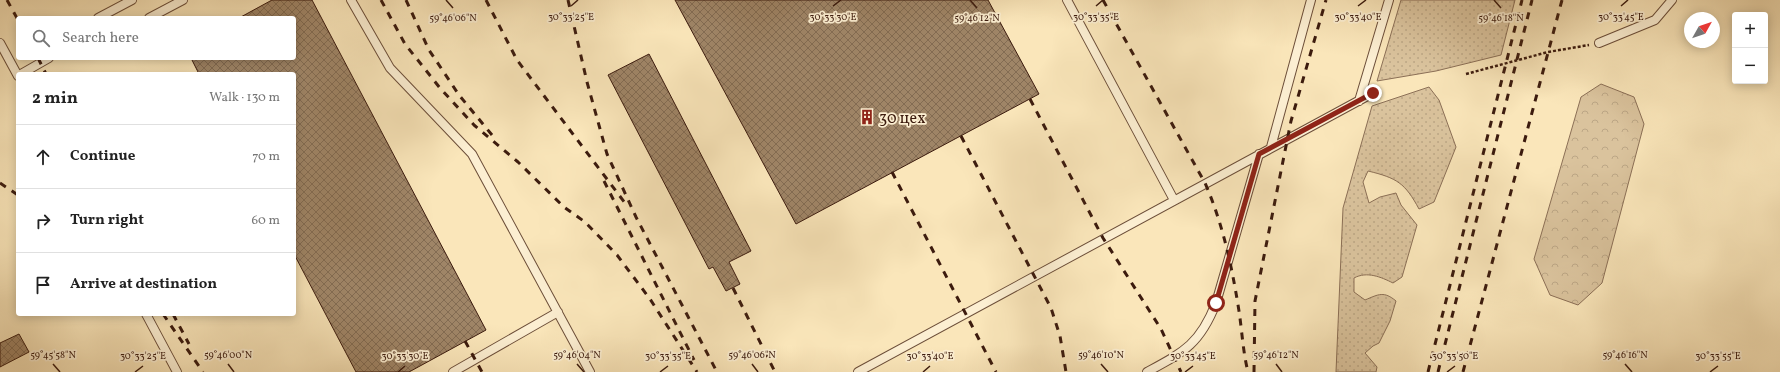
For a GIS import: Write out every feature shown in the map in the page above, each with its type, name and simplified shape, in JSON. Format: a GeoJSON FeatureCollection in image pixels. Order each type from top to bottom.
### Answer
{"type":"FeatureCollection","features":[{"type":"Feature","properties":{"kind":"lane"},"geometry":{"type":"LineString","coordinates":[[102,16],[132,0]]}},
{"type":"Feature","properties":{"kind":"lane"},"geometry":{"type":"LineString","coordinates":[[153,16],[183,0]]}},
{"type":"Feature","properties":{"kind":"lane"},"geometry":{"type":"LineString","coordinates":[[351,0],[390,68],[472,154],[590,372]]}},
{"type":"Feature","properties":{"kind":"lane"},"geometry":{"type":"LineString","coordinates":[[1067,0],[1174,200]]}},
{"type":"Feature","properties":{"kind":"lane"},"geometry":{"type":"LineString","coordinates":[[1271,147],[1311,0]]}},
{"type":"Feature","properties":{"kind":"lane"},"geometry":{"type":"LineString","coordinates":[[1359,101],[1389,0]]}},
{"type":"Feature","properties":{"kind":"lane"},"geometry":{"type":"LineString","coordinates":[[1599,44],[1655,20],[1672,0]]}},
{"type":"Feature","properties":{"kind":"lane"},"geometry":{"type":"LineString","coordinates":[[0,44],[16,72]]}},
{"type":"Feature","properties":{"kind":"lane"},"geometry":{"type":"LineString","coordinates":[[24,72],[46,60]]}},
{"type":"Feature","properties":{"kind":"lane"},"geometry":{"type":"LineString","coordinates":[[858,372],[1373,93]]}},
{"type":"Feature","properties":{"kind":"lane"},"geometry":{"type":"LineString","coordinates":[[1147,372],[1175,357],[1195,341],[1209,321],[1216,303],[1259,154]]}},
{"type":"Feature","properties":{"kind":"lane"},"geometry":{"type":"LineString","coordinates":[[453,372],[558,312]]}},
{"type":"Feature","properties":{"kind":"lane"},"geometry":{"type":"LineString","coordinates":[[147,316],[177,372]]}},
{"type":"Feature","properties":{"kind":"path"},"geometry":{"type":"LineString","coordinates":[[1466,74],[1548,52],[1599,44]]}},
{"type":"Feature","properties":{"kind":"green space"},"geometry":{"type":"Polygon","coordinates":[[[1401,0],[1515,0],[1501,55],[1436,71],[1377,81],[1401,0]]]}},
{"type":"Feature","properties":{"kind":"green space"},"geometry":{"type":"Polygon","coordinates":[[[1601,84],[1634,97],[1644,124],[1602,283],[1578,305],[1550,295],[1534,259],[1581,97],[1601,84]]]}},
{"type":"Feature","properties":{"kind":"green space"},"geometry":{"type":"Polygon","coordinates":[[[1429,87],[1439,100],[1456,147],[1434,202],[1419,209],[1409,193],[1399,183],[1386,176],[1368,171],[1363,182],[1369,203],[1380,197],[1396,193],[1401,205],[1417,225],[1402,277],[1393,283],[1379,277],[1369,275],[1354,278],[1354,292],[1365,300],[1381,294],[1396,301],[1390,321],[1379,343],[1365,353],[1377,367],[1376,372],[1336,372],[1343,208],[1372,106],[1429,87]]]}},
{"type":"Feature","properties":{"kind":"building"},"geometry":{"type":"Polygon","coordinates":[[[272,0],[312,0],[486,330],[409,372],[356,372],[296,258],[296,72],[198,72],[192,60],[296,60],[296,16],[243,16],[272,0]]]}},
{"type":"Feature","properties":{"kind":"building","name":"30 цех"},"geometry":{"type":"Polygon","coordinates":[[[675,0],[988,0],[1039,94],[796,224],[675,0]]]}},
{"type":"Feature","properties":{"kind":"building"},"geometry":{"type":"Polygon","coordinates":[[[649,54],[751,251],[729,262],[740,284],[726,291],[713,267],[709,269],[608,75],[649,54]]]}},
{"type":"Feature","properties":{"kind":"building"},"geometry":{"type":"Polygon","coordinates":[[[19,334],[29,352],[0,367],[0,343],[19,334]]]}},
{"type":"Feature","properties":{"kind":"railway"},"geometry":{"type":"LineString","coordinates":[[7,0],[16,16]]}},
{"type":"Feature","properties":{"kind":"railway"},"geometry":{"type":"LineString","coordinates":[[381,0],[405,44],[440,88],[474,125],[518,162],[564,207],[585,222],[617,255],[650,299],[697,372]]}},
{"type":"Feature","properties":{"kind":"railway"},"geometry":{"type":"LineString","coordinates":[[406,0],[429,50],[459,95],[492,135]]}},
{"type":"Feature","properties":{"kind":"railway"},"geometry":{"type":"LineString","coordinates":[[486,0],[517,60],[625,203]]}},
{"type":"Feature","properties":{"kind":"railway"},"geometry":{"type":"LineString","coordinates":[[568,0],[587,82],[607,154],[636,217],[717,372]]}},
{"type":"Feature","properties":{"kind":"railway"},"geometry":{"type":"LineString","coordinates":[[1103,0],[1205,183],[1211,198],[1222,230],[1230,262],[1248,372]]}},
{"type":"Feature","properties":{"kind":"railway"},"geometry":{"type":"LineString","coordinates":[[1254,372],[1255,301],[1291,121],[1326,0]]}},
{"type":"Feature","properties":{"kind":"railway"},"geometry":{"type":"LineString","coordinates":[[1428,372],[1522,0]]}},
{"type":"Feature","properties":{"kind":"railway"},"geometry":{"type":"LineString","coordinates":[[1438,372],[1532,0]]}},
{"type":"Feature","properties":{"kind":"railway"},"geometry":{"type":"LineString","coordinates":[[1463,372],[1562,0]]}},
{"type":"Feature","properties":{"kind":"railway"},"geometry":{"type":"LineString","coordinates":[[39,60],[45,72]]}},
{"type":"Feature","properties":{"kind":"railway"},"geometry":{"type":"LineString","coordinates":[[1030,99],[1103,238],[1161,329],[1181,372]]}},
{"type":"Feature","properties":{"kind":"railway"},"geometry":{"type":"LineString","coordinates":[[961,136],[1051,308],[1060,336],[1066,372]]}},
{"type":"Feature","properties":{"kind":"railway"},"geometry":{"type":"LineString","coordinates":[[892,172],[996,372]]}},
{"type":"Feature","properties":{"kind":"railway"},"geometry":{"type":"LineString","coordinates":[[604,181],[694,360]]}},
{"type":"Feature","properties":{"kind":"railway"},"geometry":{"type":"LineString","coordinates":[[0,183],[16,194]]}},
{"type":"Feature","properties":{"kind":"railway"},"geometry":{"type":"LineString","coordinates":[[733,288],[775,372]]}},
{"type":"Feature","properties":{"kind":"railway"},"geometry":{"type":"LineString","coordinates":[[164,316],[203,372]]}},
{"type":"Feature","properties":{"kind":"railway"},"geometry":{"type":"LineString","coordinates":[[174,316],[189,344]]}},
{"type":"Feature","properties":{"kind":"railway"},"geometry":{"type":"LineString","coordinates":[[465,341],[482,372]]}},
{"type":"Feature","properties":{"kind":"place","name":"30 цех"},"geometry":{"type":"Point","coordinates":[867,117]}},
{"type":"Feature","properties":{"kind":"route"},"geometry":{"type":"LineString","coordinates":[[1216,303],[1259,154],[1373,93]]}}]}
